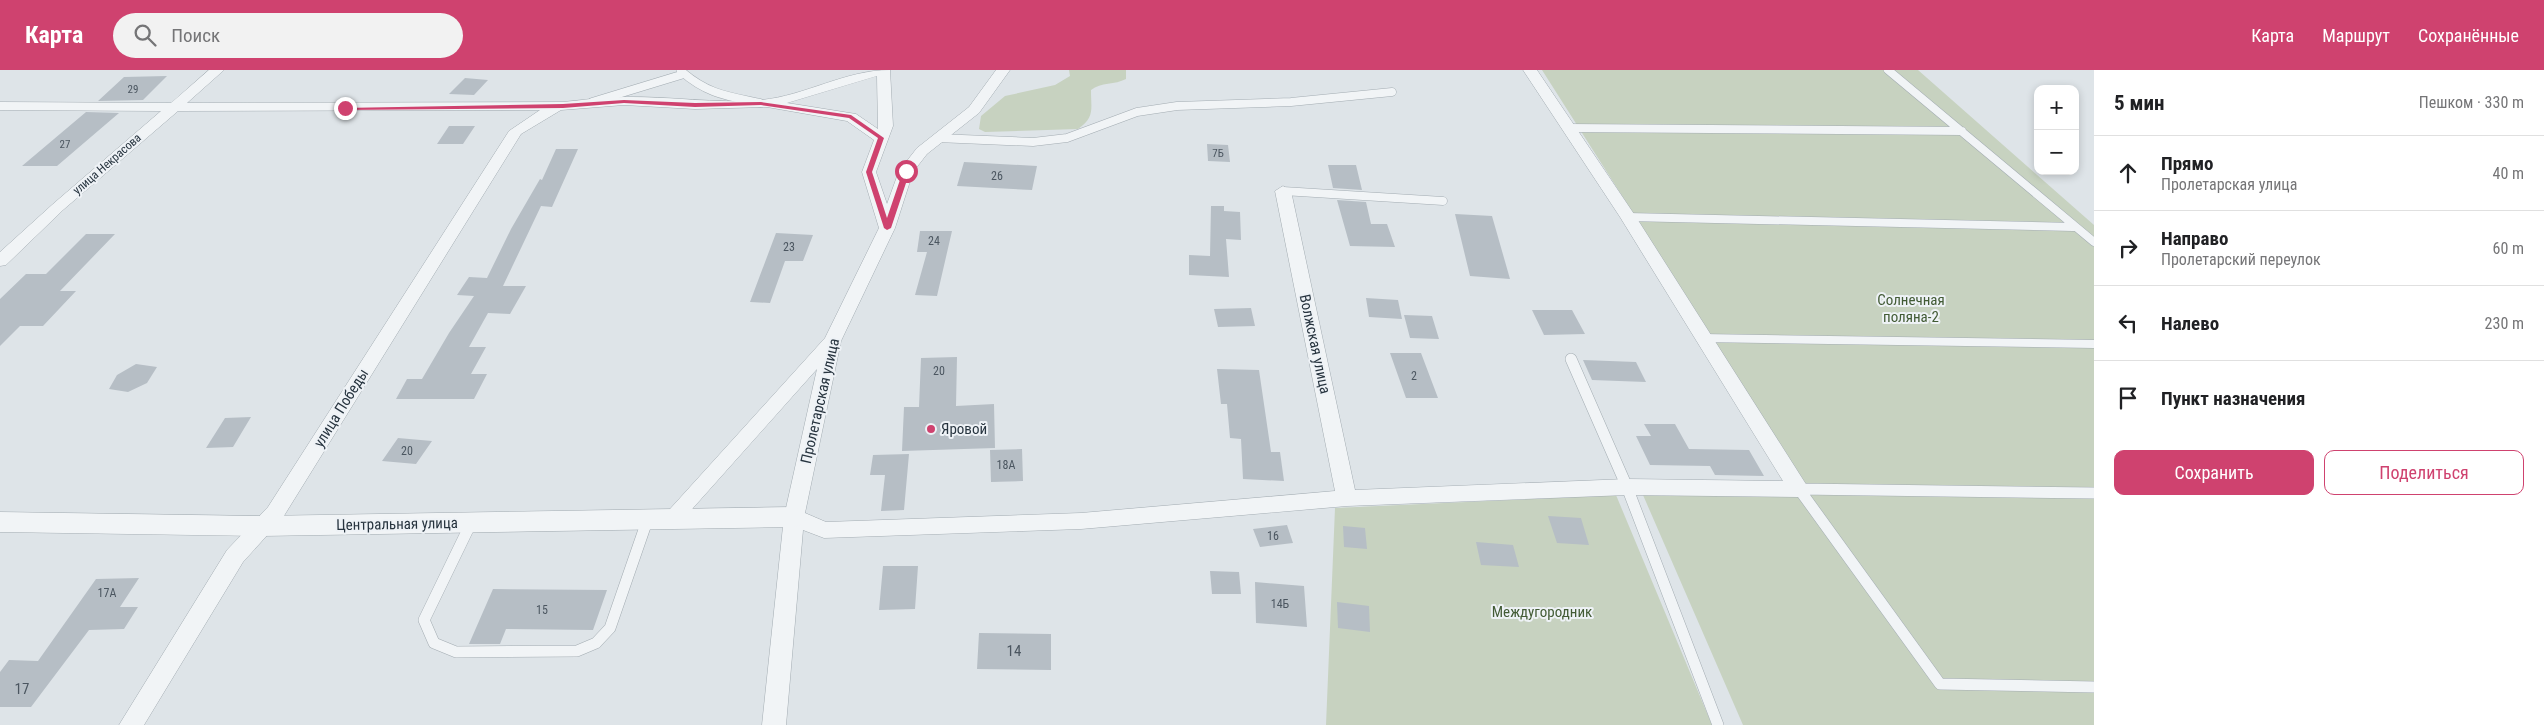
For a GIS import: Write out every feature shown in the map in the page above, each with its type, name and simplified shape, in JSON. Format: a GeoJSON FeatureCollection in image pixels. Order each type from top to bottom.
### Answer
{"type":"FeatureCollection","features":[{"type":"Feature","properties":{"kind":"street","name":"улица Некрасова"},"geometry":{"type":"LineString","coordinates":[[0,261],[58,207],[217,70]]}},
{"type":"Feature","properties":{"kind":"street"},"geometry":{"type":"LineString","coordinates":[[761,104],[783,100],[882,70],[886,126],[869,172],[887,228]]}},
{"type":"Feature","properties":{"kind":"street","name":"Пролетарская улица"},"geometry":{"type":"LineString","coordinates":[[774,725],[794,517],[832,341],[887,228],[906,171],[922,151],[974,110],[1003,70]]}},
{"type":"Feature","properties":{"kind":"street"},"geometry":{"type":"LineString","coordinates":[[1530,70],[1628,217],[1702,338],[1799,489]]}},
{"type":"Feature","properties":{"kind":"street"},"geometry":{"type":"LineString","coordinates":[[0,106],[173,108],[563,106],[624,101],[695,105],[761,104],[851,117],[881,138]]}},
{"type":"Feature","properties":{"kind":"street","name":"улица Победы"},"geometry":{"type":"LineString","coordinates":[[131,725],[235,556],[275,513],[516,131],[538,116],[563,106]]}},
{"type":"Feature","properties":{"kind":"street","name":"Волжская улица"},"geometry":{"type":"LineString","coordinates":[[1282,191],[1347,498]]}},
{"type":"Feature","properties":{"kind":"street"},"geometry":{"type":"LineString","coordinates":[[659,520],[832,341]]}},
{"type":"Feature","properties":{"kind":"street"},"geometry":{"type":"LineString","coordinates":[[794,517],[824,530],[1081,521],[1347,498],[1627,487],[1799,489]]}},
{"type":"Feature","properties":{"kind":"street","name":"Центральная улица"},"geometry":{"type":"LineString","coordinates":[[0,522],[262,526],[794,517]]}},
{"type":"Feature","properties":{"kind":"lane"},"geometry":{"type":"LineString","coordinates":[[1888,70],[2073,227],[2094,242]]}},
{"type":"Feature","properties":{"kind":"lane"},"geometry":{"type":"LineString","coordinates":[[589,103],[682,72],[698,86],[725,96],[761,104]]}},
{"type":"Feature","properties":{"kind":"lane"},"geometry":{"type":"LineString","coordinates":[[937,138],[1033,142],[1067,138],[1137,112],[1177,106],[1292,102],[1392,92]]}},
{"type":"Feature","properties":{"kind":"lane"},"geometry":{"type":"LineString","coordinates":[[1568,128],[1962,131]]}},
{"type":"Feature","properties":{"kind":"lane"},"geometry":{"type":"LineString","coordinates":[[1282,191],[1443,201]]}},
{"type":"Feature","properties":{"kind":"lane"},"geometry":{"type":"LineString","coordinates":[[1628,217],[2073,227]]}},
{"type":"Feature","properties":{"kind":"lane"},"geometry":{"type":"LineString","coordinates":[[1702,338],[2094,344]]}},
{"type":"Feature","properties":{"kind":"lane"},"geometry":{"type":"LineString","coordinates":[[1571,359],[1627,487],[1718,725]]}},
{"type":"Feature","properties":{"kind":"lane"},"geometry":{"type":"LineString","coordinates":[[1799,489],[2094,493]]}},
{"type":"Feature","properties":{"kind":"lane"},"geometry":{"type":"LineString","coordinates":[[1799,489],[1940,684],[2094,687]]}},
{"type":"Feature","properties":{"kind":"lane"},"geometry":{"type":"LineString","coordinates":[[471,523],[424,620],[428,637],[440,649],[456,652],[577,651],[596,643],[610,628],[659,520]]}},
{"type":"Feature","properties":{"kind":"green space"},"geometry":{"type":"Polygon","coordinates":[[[1069,70],[1126,70],[1126,79],[1095,87],[1091,90],[1090,117],[1078,129],[985,132],[979,129],[981,116],[1005,96],[1055,85],[1070,76],[1069,70]]]}},
{"type":"Feature","properties":{"kind":"green space","name":"Солнечная поляна-2"},"geometry":{"type":"Polygon","coordinates":[[[1542,70],[1918,70],[2034,172],[2034,175],[2037,175],[2094,225],[2094,725],[1743,725],[1643,495],[1811,493],[1542,70]]]}},
{"type":"Feature","properties":{"kind":"green space","name":"Междугородник"},"geometry":{"type":"Polygon","coordinates":[[[1616,495],[1712,725],[1326,725],[1335,508],[1616,495]]]}},
{"type":"Feature","properties":{"kind":"building"},"geometry":{"type":"Polygon","coordinates":[[[167,76],[143,100],[98,101],[124,77],[167,76]]]}},
{"type":"Feature","properties":{"kind":"building"},"geometry":{"type":"Polygon","coordinates":[[[465,78],[488,80],[474,95],[449,94],[465,78]]]}},
{"type":"Feature","properties":{"kind":"building"},"geometry":{"type":"Polygon","coordinates":[[[86,112],[119,113],[57,166],[22,166],[86,112]]]}},
{"type":"Feature","properties":{"kind":"building"},"geometry":{"type":"Polygon","coordinates":[[[449,126],[475,126],[463,144],[437,144],[449,126]]]}},
{"type":"Feature","properties":{"kind":"building"},"geometry":{"type":"Polygon","coordinates":[[[1207,144],[1228,145],[1230,162],[1208,161],[1207,144]]]}},
{"type":"Feature","properties":{"kind":"building"},"geometry":{"type":"Polygon","coordinates":[[[556,149],[578,149],[552,207],[541,206],[503,286],[526,286],[510,314],[488,313],[469,347],[486,347],[471,374],[487,374],[474,399],[396,399],[407,379],[422,379],[449,333],[474,296],[457,295],[469,277],[487,278],[511,229],[540,179],[542,180],[556,149]]]}},
{"type":"Feature","properties":{"kind":"building"},"geometry":{"type":"Polygon","coordinates":[[[964,162],[1037,166],[1032,190],[957,186],[964,162]]]}},
{"type":"Feature","properties":{"kind":"building"},"geometry":{"type":"Polygon","coordinates":[[[1328,165],[1356,165],[1362,190],[1333,188],[1328,165]]]}},
{"type":"Feature","properties":{"kind":"building"},"geometry":{"type":"Polygon","coordinates":[[[1337,200],[1366,202],[1371,224],[1387,224],[1395,247],[1350,246],[1337,200]]]}},
{"type":"Feature","properties":{"kind":"building"},"geometry":{"type":"Polygon","coordinates":[[[1211,206],[1224,206],[1224,211],[1240,212],[1241,240],[1226,239],[1229,277],[1189,275],[1189,255],[1210,256],[1211,206]]]}},
{"type":"Feature","properties":{"kind":"building"},"geometry":{"type":"Polygon","coordinates":[[[1455,214],[1492,216],[1510,279],[1470,276],[1455,214]]]}},
{"type":"Feature","properties":{"kind":"building"},"geometry":{"type":"Polygon","coordinates":[[[920,231],[952,231],[937,296],[915,295],[927,252],[917,252],[920,231]]]}},
{"type":"Feature","properties":{"kind":"building"},"geometry":{"type":"Polygon","coordinates":[[[776,233],[813,235],[803,261],[785,261],[770,303],[750,302],[776,233]]]}},
{"type":"Feature","properties":{"kind":"building"},"geometry":{"type":"Polygon","coordinates":[[[86,234],[115,234],[60,291],[76,291],[43,326],[20,326],[0,346],[0,299],[26,274],[46,274],[86,234]]]}},
{"type":"Feature","properties":{"kind":"building"},"geometry":{"type":"Polygon","coordinates":[[[1366,298],[1398,300],[1402,319],[1369,317],[1366,298]]]}},
{"type":"Feature","properties":{"kind":"building"},"geometry":{"type":"Polygon","coordinates":[[[1251,308],[1255,326],[1218,327],[1214,309],[1251,308]]]}},
{"type":"Feature","properties":{"kind":"building"},"geometry":{"type":"Polygon","coordinates":[[[1532,310],[1572,310],[1585,334],[1544,335],[1532,310]]]}},
{"type":"Feature","properties":{"kind":"building"},"geometry":{"type":"Polygon","coordinates":[[[1404,315],[1432,316],[1439,339],[1410,338],[1404,315]]]}},
{"type":"Feature","properties":{"kind":"building"},"geometry":{"type":"Polygon","coordinates":[[[1390,353],[1421,353],[1438,398],[1406,398],[1390,353]]]}},
{"type":"Feature","properties":{"kind":"building"},"geometry":{"type":"Polygon","coordinates":[[[957,357],[956,406],[994,404],[995,448],[902,451],[904,407],[919,407],[921,358],[957,357]]]}},
{"type":"Feature","properties":{"kind":"building"},"geometry":{"type":"Polygon","coordinates":[[[1583,360],[1636,362],[1646,382],[1592,380],[1583,360]]]}},
{"type":"Feature","properties":{"kind":"building"},"geometry":{"type":"Polygon","coordinates":[[[136,364],[157,367],[147,383],[128,392],[109,389],[117,375],[136,364]]]}},
{"type":"Feature","properties":{"kind":"building"},"geometry":{"type":"Polygon","coordinates":[[[1217,369],[1259,370],[1271,452],[1280,452],[1284,481],[1243,479],[1241,439],[1230,438],[1227,404],[1221,404],[1217,369]]]}},
{"type":"Feature","properties":{"kind":"building"},"geometry":{"type":"Polygon","coordinates":[[[251,417],[233,447],[206,448],[225,418],[251,417]]]}},
{"type":"Feature","properties":{"kind":"building"},"geometry":{"type":"Polygon","coordinates":[[[1644,424],[1675,424],[1689,449],[1749,450],[1764,476],[1715,475],[1710,466],[1650,465],[1636,436],[1651,436],[1644,424]]]}},
{"type":"Feature","properties":{"kind":"building"},"geometry":{"type":"Polygon","coordinates":[[[398,438],[432,441],[416,464],[382,461],[398,438]]]}},
{"type":"Feature","properties":{"kind":"building"},"geometry":{"type":"Polygon","coordinates":[[[1022,449],[1023,481],[991,482],[990,450],[1022,449]]]}},
{"type":"Feature","properties":{"kind":"building"},"geometry":{"type":"Polygon","coordinates":[[[909,454],[904,510],[881,511],[885,475],[870,475],[873,455],[909,454]]]}},
{"type":"Feature","properties":{"kind":"building"},"geometry":{"type":"Polygon","coordinates":[[[1548,516],[1581,518],[1589,545],[1557,543],[1548,516]]]}},
{"type":"Feature","properties":{"kind":"building"},"geometry":{"type":"Polygon","coordinates":[[[1287,525],[1293,543],[1260,547],[1253,529],[1287,525]]]}},
{"type":"Feature","properties":{"kind":"building"},"geometry":{"type":"Polygon","coordinates":[[[1343,526],[1365,528],[1367,549],[1344,547],[1343,526]]]}},
{"type":"Feature","properties":{"kind":"building"},"geometry":{"type":"Polygon","coordinates":[[[1476,542],[1513,545],[1519,567],[1481,565],[1476,542]]]}},
{"type":"Feature","properties":{"kind":"building"},"geometry":{"type":"Polygon","coordinates":[[[883,566],[918,566],[915,609],[879,610],[883,566]]]}},
{"type":"Feature","properties":{"kind":"building"},"geometry":{"type":"Polygon","coordinates":[[[1210,571],[1239,572],[1241,594],[1212,594],[1210,571]]]}},
{"type":"Feature","properties":{"kind":"building"},"geometry":{"type":"Polygon","coordinates":[[[139,578],[120,607],[138,607],[124,629],[89,630],[31,707],[0,707],[0,672],[9,660],[38,661],[96,579],[139,578]]]}},
{"type":"Feature","properties":{"kind":"building"},"geometry":{"type":"Polygon","coordinates":[[[1255,582],[1304,586],[1307,627],[1256,623],[1255,582]]]}},
{"type":"Feature","properties":{"kind":"building"},"geometry":{"type":"Polygon","coordinates":[[[493,589],[607,590],[593,630],[506,629],[500,644],[469,644],[493,589]]]}},
{"type":"Feature","properties":{"kind":"building"},"geometry":{"type":"Polygon","coordinates":[[[1337,602],[1369,606],[1370,632],[1338,628],[1337,602]]]}},
{"type":"Feature","properties":{"kind":"building"},"geometry":{"type":"Polygon","coordinates":[[[979,633],[1051,634],[1051,670],[977,669],[979,633]]]}},
{"type":"Feature","properties":{"kind":"place","name":"Яровой"},"geometry":{"type":"Point","coordinates":[931,429]}},
{"type":"Feature","properties":{"kind":"route"},"geometry":{"type":"LineString","coordinates":[[345,108],[563,106],[624,101],[695,105],[761,104],[834,113],[851,117],[881,138],[869,172],[887,228],[906,171]]}}]}
